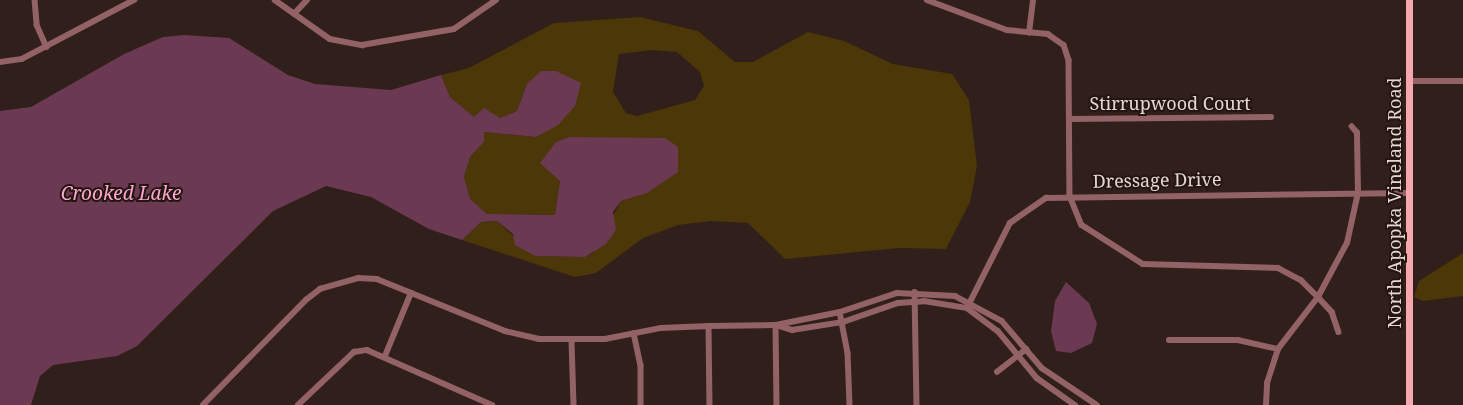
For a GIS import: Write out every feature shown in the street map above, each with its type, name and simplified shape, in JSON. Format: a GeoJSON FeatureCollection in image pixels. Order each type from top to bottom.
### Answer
{"type":"FeatureCollection","features":[{"type":"Feature","properties":{"kind":"main road","name":"North Apopka Vineland Road"},"geometry":{"type":"LineString","coordinates":[[1409,0],[1409,405]]}},
{"type":"Feature","properties":{"kind":"street"},"geometry":{"type":"LineString","coordinates":[[36,0],[37,25],[47,47]]}},
{"type":"Feature","properties":{"kind":"street"},"geometry":{"type":"LineString","coordinates":[[276,0],[330,39],[362,45],[454,29],[496,0]]}},
{"type":"Feature","properties":{"kind":"street"},"geometry":{"type":"LineString","coordinates":[[294,14],[307,0]]}},
{"type":"Feature","properties":{"kind":"street"},"geometry":{"type":"LineString","coordinates":[[927,0],[939,2],[1007,30],[1048,34],[1064,45],[1069,84],[1070,196],[1082,225],[1143,264],[1278,268],[1301,280],[1318,297],[1332,312],[1339,332]]}},
{"type":"Feature","properties":{"kind":"street"},"geometry":{"type":"LineString","coordinates":[[1029,33],[1033,0]]}},
{"type":"Feature","properties":{"kind":"street"},"geometry":{"type":"LineString","coordinates":[[0,62],[22,59],[131,1]]}},
{"type":"Feature","properties":{"kind":"street"},"geometry":{"type":"LineString","coordinates":[[1409,81],[1463,80]]}},
{"type":"Feature","properties":{"kind":"street","name":"Stirrupwood Court"},"geometry":{"type":"LineString","coordinates":[[1069,119],[1270,117]]}},
{"type":"Feature","properties":{"kind":"street"},"geometry":{"type":"LineString","coordinates":[[1266,405],[1266,383],[1278,349],[1318,297],[1347,243],[1358,193],[1357,133],[1352,127]]}},
{"type":"Feature","properties":{"kind":"street","name":"Dressage Drive"},"geometry":{"type":"LineString","coordinates":[[967,308],[1010,223],[1046,198],[1070,196],[1409,193]]}},
{"type":"Feature","properties":{"kind":"street"},"geometry":{"type":"LineString","coordinates":[[203,405],[320,289],[358,278],[377,280],[505,331],[572,341],[709,326],[776,325],[840,312],[873,299],[915,292],[970,301],[1002,321],[1026,349],[1067,388],[1097,405]]}},
{"type":"Feature","properties":{"kind":"street"},"geometry":{"type":"LineString","coordinates":[[915,292],[917,405]]}},
{"type":"Feature","properties":{"kind":"street"},"geometry":{"type":"LineString","coordinates":[[385,356],[411,293]]}},
{"type":"Feature","properties":{"kind":"street"},"geometry":{"type":"LineString","coordinates":[[776,325],[792,330],[843,322],[878,308],[915,303],[967,308],[998,331],[1037,378],[1075,405]]}},
{"type":"Feature","properties":{"kind":"street"},"geometry":{"type":"LineString","coordinates":[[840,312],[843,322],[850,405]]}},
{"type":"Feature","properties":{"kind":"street"},"geometry":{"type":"LineString","coordinates":[[776,325],[777,405]]}},
{"type":"Feature","properties":{"kind":"street"},"geometry":{"type":"LineString","coordinates":[[709,326],[710,405]]}},
{"type":"Feature","properties":{"kind":"street"},"geometry":{"type":"LineString","coordinates":[[634,333],[641,365],[641,405]]}},
{"type":"Feature","properties":{"kind":"street"},"geometry":{"type":"LineString","coordinates":[[1169,340],[1238,340],[1278,349]]}},
{"type":"Feature","properties":{"kind":"street"},"geometry":{"type":"LineString","coordinates":[[572,341],[574,405]]}},
{"type":"Feature","properties":{"kind":"street"},"geometry":{"type":"LineString","coordinates":[[996,372],[1026,349]]}},
{"type":"Feature","properties":{"kind":"street"},"geometry":{"type":"LineString","coordinates":[[298,405],[354,352],[368,350],[492,405]]}},
{"type":"Feature","properties":{"kind":"shaded area"},"geometry":{"type":"Polygon","coordinates":[[[640,17],[698,31],[735,62],[753,62],[808,32],[844,41],[893,64],[952,74],[969,100],[977,166],[970,202],[946,249],[899,248],[785,259],[748,223],[711,221],[678,225],[643,238],[596,273],[575,277],[462,240],[481,222],[497,221],[535,256],[585,257],[593,253],[621,201],[647,193],[560,181],[555,215],[487,214],[470,200],[464,177],[470,157],[484,142],[484,132],[536,137],[527,84],[517,111],[500,118],[474,117],[450,97],[441,75],[469,68],[554,23],[640,17]],[[652,50],[619,54],[613,92],[626,113],[637,116],[695,100],[704,86],[700,72],[677,52],[652,50]]]}},
{"type":"Feature","properties":{"kind":"shaded area"},"geometry":{"type":"Polygon","coordinates":[[[1463,253],[1463,296],[1423,301],[1414,297],[1419,281],[1463,253]]]}},
{"type":"Feature","properties":{"kind":"water","name":"Crooked Lake"},"geometry":{"type":"Polygon","coordinates":[[[184,35],[229,38],[288,75],[315,84],[391,90],[441,75],[450,97],[474,117],[484,108],[500,118],[517,111],[527,84],[541,71],[556,71],[581,83],[575,106],[558,125],[536,137],[484,132],[484,142],[470,157],[464,177],[470,199],[487,214],[555,215],[560,181],[540,163],[556,142],[570,137],[665,138],[678,147],[678,172],[647,193],[621,201],[613,212],[616,230],[606,244],[585,257],[535,256],[515,245],[513,234],[497,221],[481,222],[462,240],[429,229],[371,197],[326,186],[273,211],[137,346],[117,356],[53,365],[40,376],[31,405],[0,405],[0,111],[31,107],[124,54],[163,37],[184,35]]]}},
{"type":"Feature","properties":{"kind":"water"},"geometry":{"type":"Polygon","coordinates":[[[1066,282],[1089,303],[1097,324],[1092,343],[1071,353],[1056,351],[1051,331],[1055,301],[1066,282]]]}}]}
